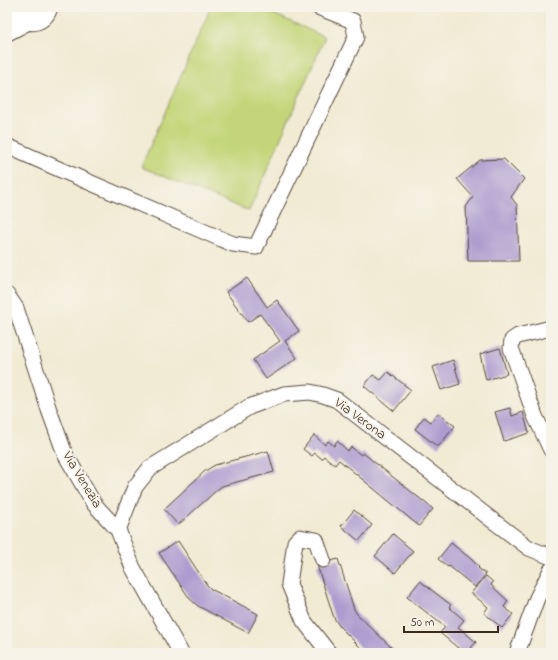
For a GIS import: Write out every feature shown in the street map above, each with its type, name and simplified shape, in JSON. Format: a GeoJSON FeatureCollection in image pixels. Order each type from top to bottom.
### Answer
{"type":"FeatureCollection","features":[{"type":"Feature","properties":{"kind":"main road"},"geometry":{"type":"LineString","coordinates":[[21,11],[35,20],[41,17],[47,7]]}},
{"type":"Feature","properties":{"kind":"main road"},"geometry":{"type":"LineString","coordinates":[[7,22],[21,11]]}},
{"type":"Feature","properties":{"kind":"main road"},"geometry":{"type":"LineString","coordinates":[[7,30],[21,11]]}},
{"type":"Feature","properties":{"kind":"street"},"geometry":{"type":"LineString","coordinates":[[7,146],[233,244],[256,247],[356,37],[353,21],[318,7]]}},
{"type":"Feature","properties":{"kind":"street","name":"Via Venezia"},"geometry":{"type":"LineString","coordinates":[[7,295],[16,308],[65,454],[94,504],[118,530],[133,568],[181,653]]}},
{"type":"Feature","properties":{"kind":"street"},"geometry":{"type":"LineString","coordinates":[[551,328],[518,336],[512,340],[512,348],[535,416],[551,450]]}},
{"type":"Feature","properties":{"kind":"street","name":"Via Verona"},"geometry":{"type":"LineString","coordinates":[[118,530],[135,487],[150,468],[249,407],[284,394],[310,392],[337,400],[529,548],[551,557]]}},
{"type":"Feature","properties":{"kind":"street"},"geometry":{"type":"LineString","coordinates":[[323,560],[316,540],[300,537],[295,542],[289,584],[304,621],[329,653]]}},
{"type":"Feature","properties":{"kind":"street"},"geometry":{"type":"LineString","coordinates":[[516,653],[537,598],[551,570]]}},
{"type":"Feature","properties":{"kind":"green space"},"geometry":{"type":"Polygon","coordinates":[[[211,7],[258,7],[325,37],[249,211],[141,167],[211,7]]]}},
{"type":"Feature","properties":{"kind":"building"},"geometry":{"type":"Polygon","coordinates":[[[504,159],[524,179],[511,197],[517,205],[519,261],[468,261],[466,207],[473,197],[457,179],[480,160],[504,159]]]}},
{"type":"Feature","properties":{"kind":"building"},"geometry":{"type":"Polygon","coordinates":[[[247,278],[267,307],[277,300],[299,331],[285,341],[297,358],[266,379],[253,360],[280,341],[260,314],[248,322],[226,292],[247,278]]]}},
{"type":"Feature","properties":{"kind":"building"},"geometry":{"type":"Polygon","coordinates":[[[500,348],[507,374],[486,380],[480,354],[500,348]]]}},
{"type":"Feature","properties":{"kind":"building"},"geometry":{"type":"Polygon","coordinates":[[[453,360],[460,384],[441,390],[433,367],[453,360]]]}},
{"type":"Feature","properties":{"kind":"building"},"geometry":{"type":"Polygon","coordinates":[[[388,372],[411,390],[394,411],[364,386],[373,375],[381,380],[388,372]]]}},
{"type":"Feature","properties":{"kind":"building"},"geometry":{"type":"Polygon","coordinates":[[[510,408],[512,416],[523,412],[529,433],[504,441],[495,412],[510,408]]]}},
{"type":"Feature","properties":{"kind":"building"},"geometry":{"type":"Polygon","coordinates":[[[438,413],[455,426],[438,447],[415,429],[424,417],[431,422],[438,413]]]}},
{"type":"Feature","properties":{"kind":"building"},"geometry":{"type":"Polygon","coordinates":[[[314,435],[325,445],[328,441],[334,446],[337,441],[348,451],[351,447],[361,455],[363,453],[433,509],[419,526],[339,460],[335,465],[324,456],[322,459],[315,453],[312,456],[303,449],[314,435]]]}},
{"type":"Feature","properties":{"kind":"building"},"geometry":{"type":"Polygon","coordinates":[[[268,451],[274,472],[222,486],[178,525],[164,509],[205,471],[215,465],[268,451]]]}},
{"type":"Feature","properties":{"kind":"building"},"geometry":{"type":"Polygon","coordinates":[[[354,510],[372,525],[359,541],[341,526],[354,510]]]}},
{"type":"Feature","properties":{"kind":"building"},"geometry":{"type":"Polygon","coordinates":[[[393,534],[413,551],[395,573],[375,556],[393,534]]]}},
{"type":"Feature","properties":{"kind":"building"},"geometry":{"type":"Polygon","coordinates":[[[178,541],[211,589],[258,614],[248,633],[198,606],[190,599],[159,553],[178,541]]]}},
{"type":"Feature","properties":{"kind":"building"},"geometry":{"type":"Polygon","coordinates":[[[451,543],[471,559],[479,567],[478,568],[486,574],[475,587],[438,559],[451,543]]]}},
{"type":"Feature","properties":{"kind":"building"},"geometry":{"type":"Polygon","coordinates":[[[338,559],[354,609],[357,614],[395,651],[394,653],[366,653],[340,627],[334,618],[317,565],[338,559]]]}},
{"type":"Feature","properties":{"kind":"building"},"geometry":{"type":"Polygon","coordinates":[[[486,576],[493,582],[491,585],[508,601],[504,607],[513,614],[502,628],[484,613],[488,607],[471,593],[486,576]]]}},
{"type":"Feature","properties":{"kind":"building"},"geometry":{"type":"Polygon","coordinates":[[[420,581],[451,605],[449,607],[464,620],[458,627],[476,642],[471,648],[478,653],[454,653],[458,648],[440,633],[445,627],[407,597],[420,581]]]}}]}
